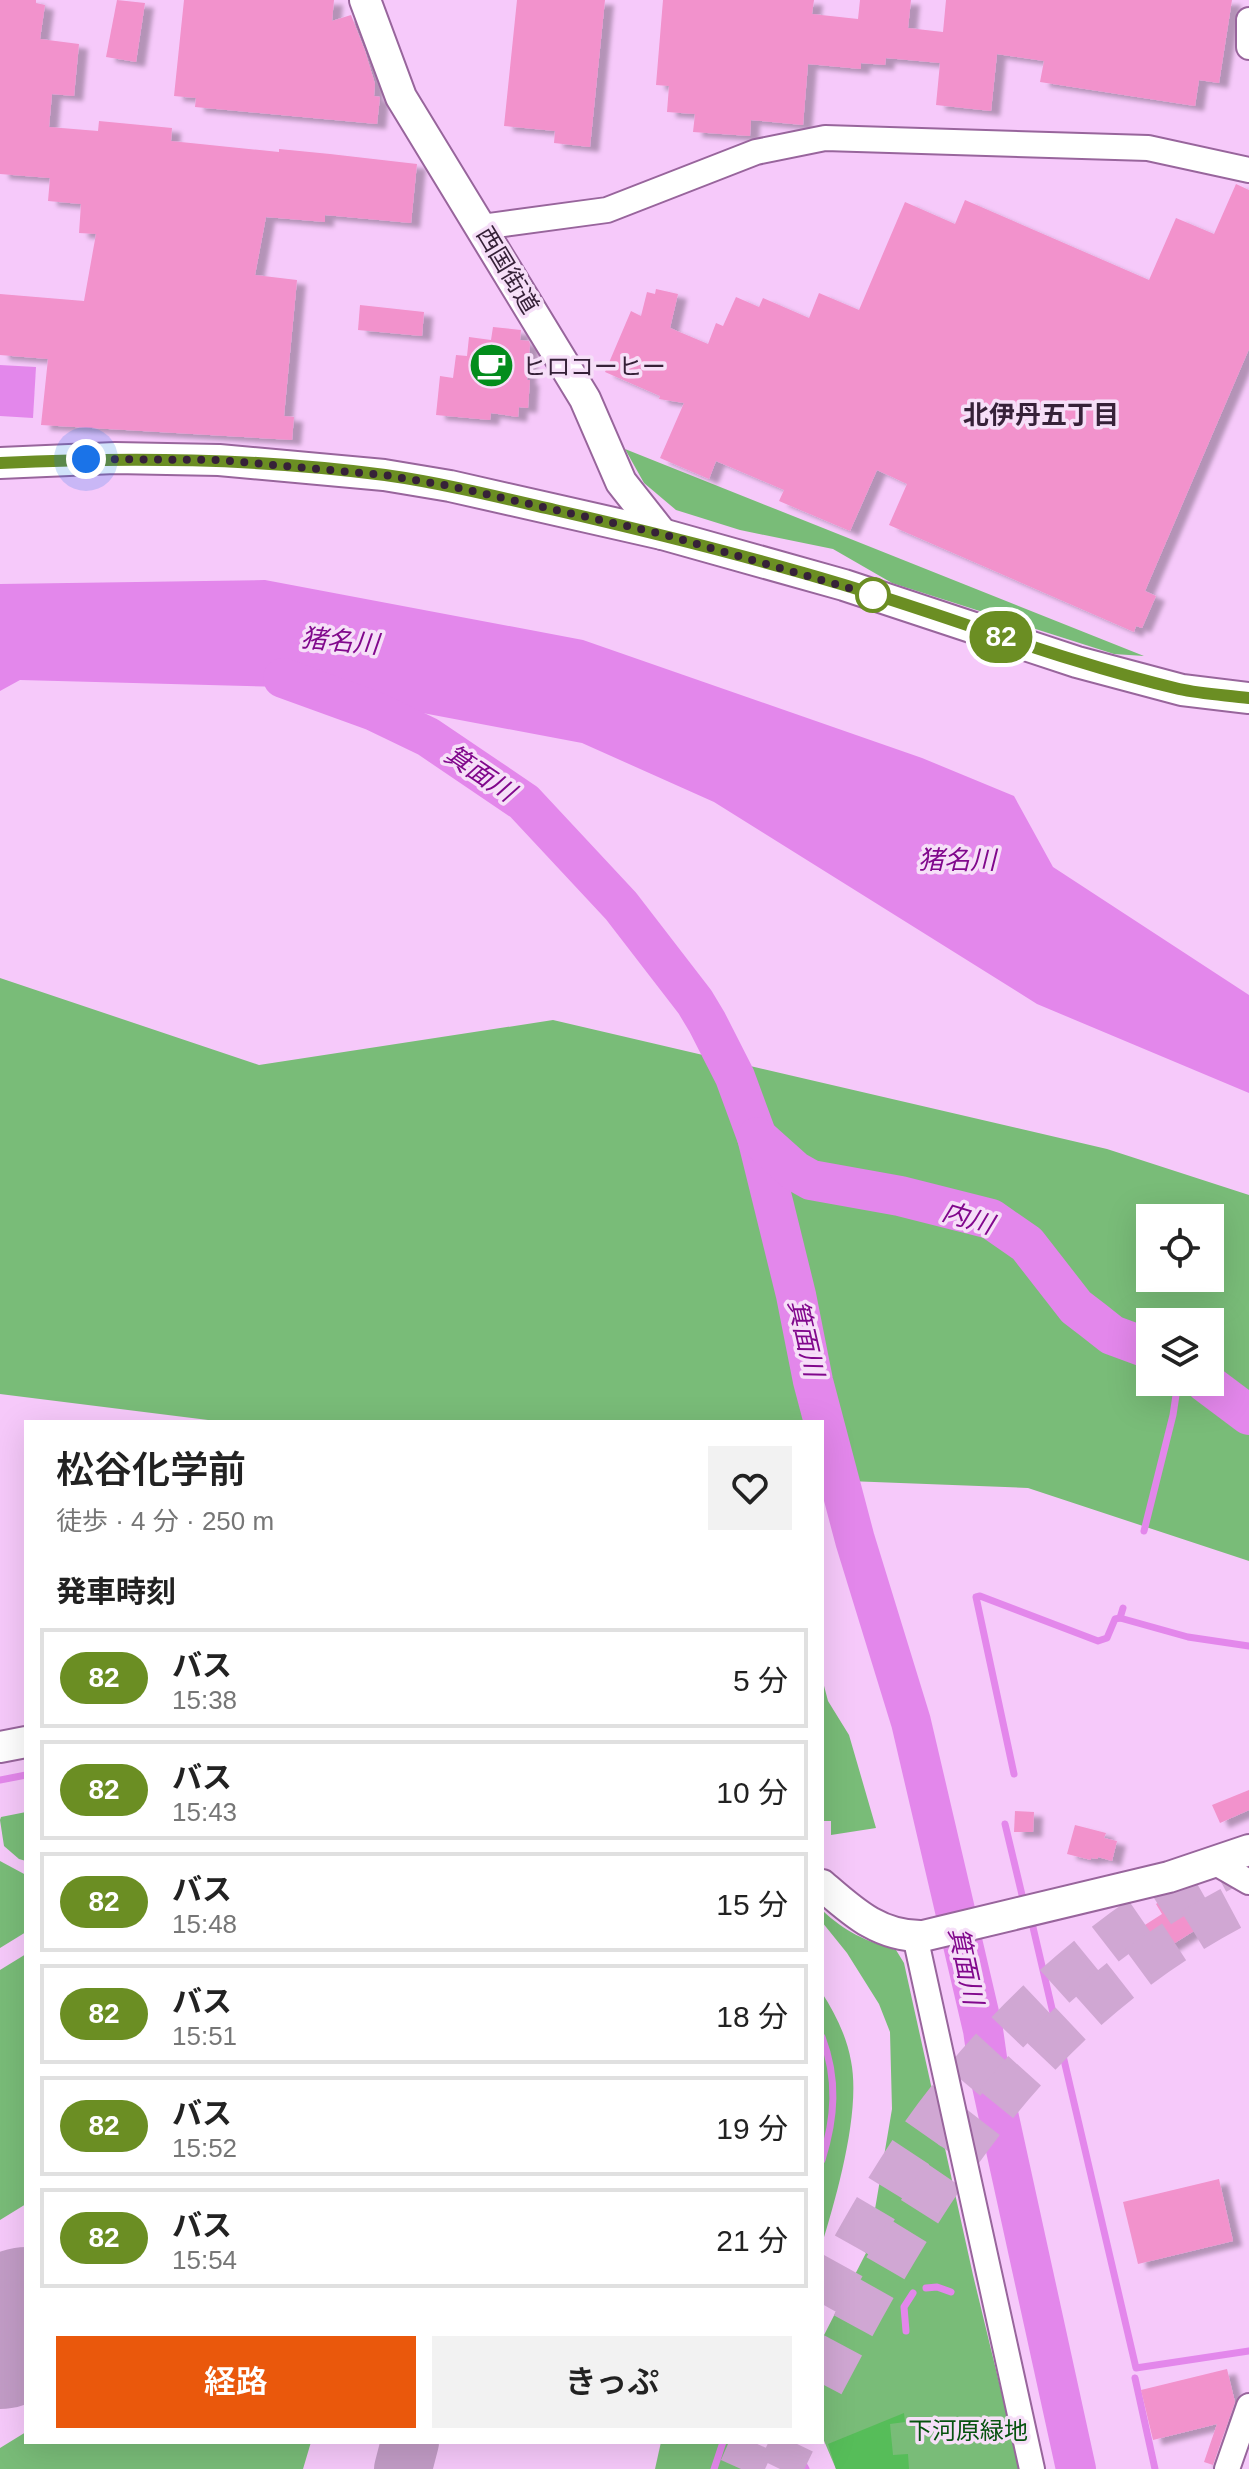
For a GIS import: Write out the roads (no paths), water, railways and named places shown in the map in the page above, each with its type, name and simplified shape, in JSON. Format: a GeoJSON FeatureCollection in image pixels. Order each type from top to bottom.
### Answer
{"type":"FeatureCollection","features":[{"type":"Feature","properties":{"kind":"street","name":"西国街道"},"geometry":{"type":"LineString","coordinates":[[365,0],[401,97],[585,399],[621,482],[662,534]]}},
{"type":"Feature","properties":{"kind":"street"},"geometry":{"type":"LineString","coordinates":[[1249,20],[1249,47]]}},
{"type":"Feature","properties":{"kind":"street"},"geometry":{"type":"LineString","coordinates":[[482,227],[607,210],[756,152],[825,138],[1148,148],[1249,170]]}},
{"type":"Feature","properties":{"kind":"street"},"geometry":{"type":"LineString","coordinates":[[0,463],[115,458],[219,460],[384,475],[450,486],[662,534],[844,585],[1077,662],[1182,690],[1249,698]]}},
{"type":"Feature","properties":{"kind":"street"},"geometry":{"type":"LineString","coordinates":[[577,515],[621,482]]}},
{"type":"Feature","properties":{"kind":"street"},"geometry":{"type":"LineString","coordinates":[[0,1747],[24,1742]]}},
{"type":"Feature","properties":{"kind":"street"},"geometry":{"type":"LineString","coordinates":[[824,1887],[861,1919],[890,1931],[919,1936],[997,1920],[1216,1863],[1249,1850]]}},
{"type":"Feature","properties":{"kind":"street"},"geometry":{"type":"LineString","coordinates":[[1216,1863],[1249,1882]]}},
{"type":"Feature","properties":{"kind":"street"},"geometry":{"type":"LineString","coordinates":[[919,1936],[1032,2469]]}},
{"type":"Feature","properties":{"kind":"street"},"geometry":{"type":"LineString","coordinates":[[1227,2469],[1249,2406]]}},
{"type":"Feature","properties":{"kind":"water"},"geometry":{"type":"Polygon","coordinates":[[[0,365],[36,367],[33,418],[0,416],[0,365]]]}},
{"type":"Feature","properties":{"kind":"water","name":"猪名川"},"geometry":{"type":"Polygon","coordinates":[[[265,580],[583,640],[922,758],[1014,796],[1053,867],[1249,995],[1249,1093],[1037,1004],[714,802],[582,743],[285,687],[20,680],[0,691],[0,584],[265,580]]]}},
{"type":"Feature","properties":{"kind":"waterway","name":"箕面川"},"geometry":{"type":"LineString","coordinates":[[283,678],[374,711],[428,737],[524,802],[621,906],[695,1002],[735,1077],[757,1137],[823,1420]]}},
{"type":"Feature","properties":{"kind":"waterway","name":"内川"},"geometry":{"type":"LineString","coordinates":[[757,1137],[795,1171],[811,1180],[900,1196],[991,1219],[1027,1244],[1076,1307],[1112,1335],[1136,1344]]}},
{"type":"Feature","properties":{"kind":"waterway"},"geometry":{"type":"LineString","coordinates":[[1144,1531],[1176,1396]]}},
{"type":"Feature","properties":{"kind":"waterway","name":"内川"},"geometry":{"type":"LineString","coordinates":[[1224,1396],[1249,1415]]}},
{"type":"Feature","properties":{"kind":"waterway","name":"箕面川"},"geometry":{"type":"LineString","coordinates":[[824,1423],[855,1540],[911,1722],[983,2030],[989,2072],[1076,2469]]}},
{"type":"Feature","properties":{"kind":"waterway"},"geometry":{"type":"LineString","coordinates":[[1014,1774],[976,1597],[1098,1641],[1107,1638],[1115,1619],[1120,1618]]}},
{"type":"Feature","properties":{"kind":"waterway"},"geometry":{"type":"LineString","coordinates":[[1123,1608],[1120,1618],[1188,1637],[1249,1646]]}},
{"type":"Feature","properties":{"kind":"waterway"},"geometry":{"type":"LineString","coordinates":[[0,1780],[24,1775]]}},
{"type":"Feature","properties":{"kind":"waterway"},"geometry":{"type":"LineString","coordinates":[[1005,1824],[1023,1899]]}},
{"type":"Feature","properties":{"kind":"waterway"},"geometry":{"type":"LineString","coordinates":[[1032,1923],[1136,2368],[1249,2351]]}},
{"type":"Feature","properties":{"kind":"waterway"},"geometry":{"type":"LineString","coordinates":[[824,2043],[831,2068],[833,2098],[824,2152]]}},
{"type":"Feature","properties":{"kind":"waterway"},"geometry":{"type":"LineString","coordinates":[[926,2288],[937,2287],[951,2292]]}},
{"type":"Feature","properties":{"kind":"waterway"},"geometry":{"type":"LineString","coordinates":[[906,2331],[904,2307],[913,2293]]}},
{"type":"Feature","properties":{"kind":"waterway"},"geometry":{"type":"LineString","coordinates":[[1135,2378],[1155,2469]]}},
{"type":"Feature","properties":{"kind":"waterway"},"geometry":{"type":"LineString","coordinates":[[714,2469],[722,2444]]}},
{"type":"Feature","properties":{"kind":"waterway"},"geometry":{"type":"LineString","coordinates":[[792,2444],[806,2469]]}},
{"type":"Feature","properties":{"kind":"tunnel"},"geometry":{"type":"LineString","coordinates":[[824,2300],[902,2165],[938,2113],[1020,2019],[1125,1929],[1203,1879],[1244,1858]]}},
{"type":"Feature","properties":{"kind":"tunnel"},"geometry":{"type":"LineString","coordinates":[[824,2380],[904,2237],[995,2105],[1048,2046],[1107,1991],[1174,1942],[1249,1899]]}},
{"type":"Feature","properties":{"kind":"tunnel"},"geometry":{"type":"LineString","coordinates":[[741,2469],[752,2444]]}},
{"type":"Feature","properties":{"kind":"tunnel"},"geometry":{"type":"LineString","coordinates":[[780,2469],[792,2444]]}},
{"type":"Feature","properties":{"kind":"place","name":"ヒロコーヒー"},"geometry":{"type":"Point","coordinates":[491,366]}},
{"type":"Feature","properties":{"kind":"district","name":"北伊丹五丁目"},"geometry":{"type":"Point","coordinates":[1041,415]}},
{"type":"Feature","properties":{"kind":"park label","name":"下河原緑地"},"geometry":{"type":"Point","coordinates":[968,2430]}}]}
